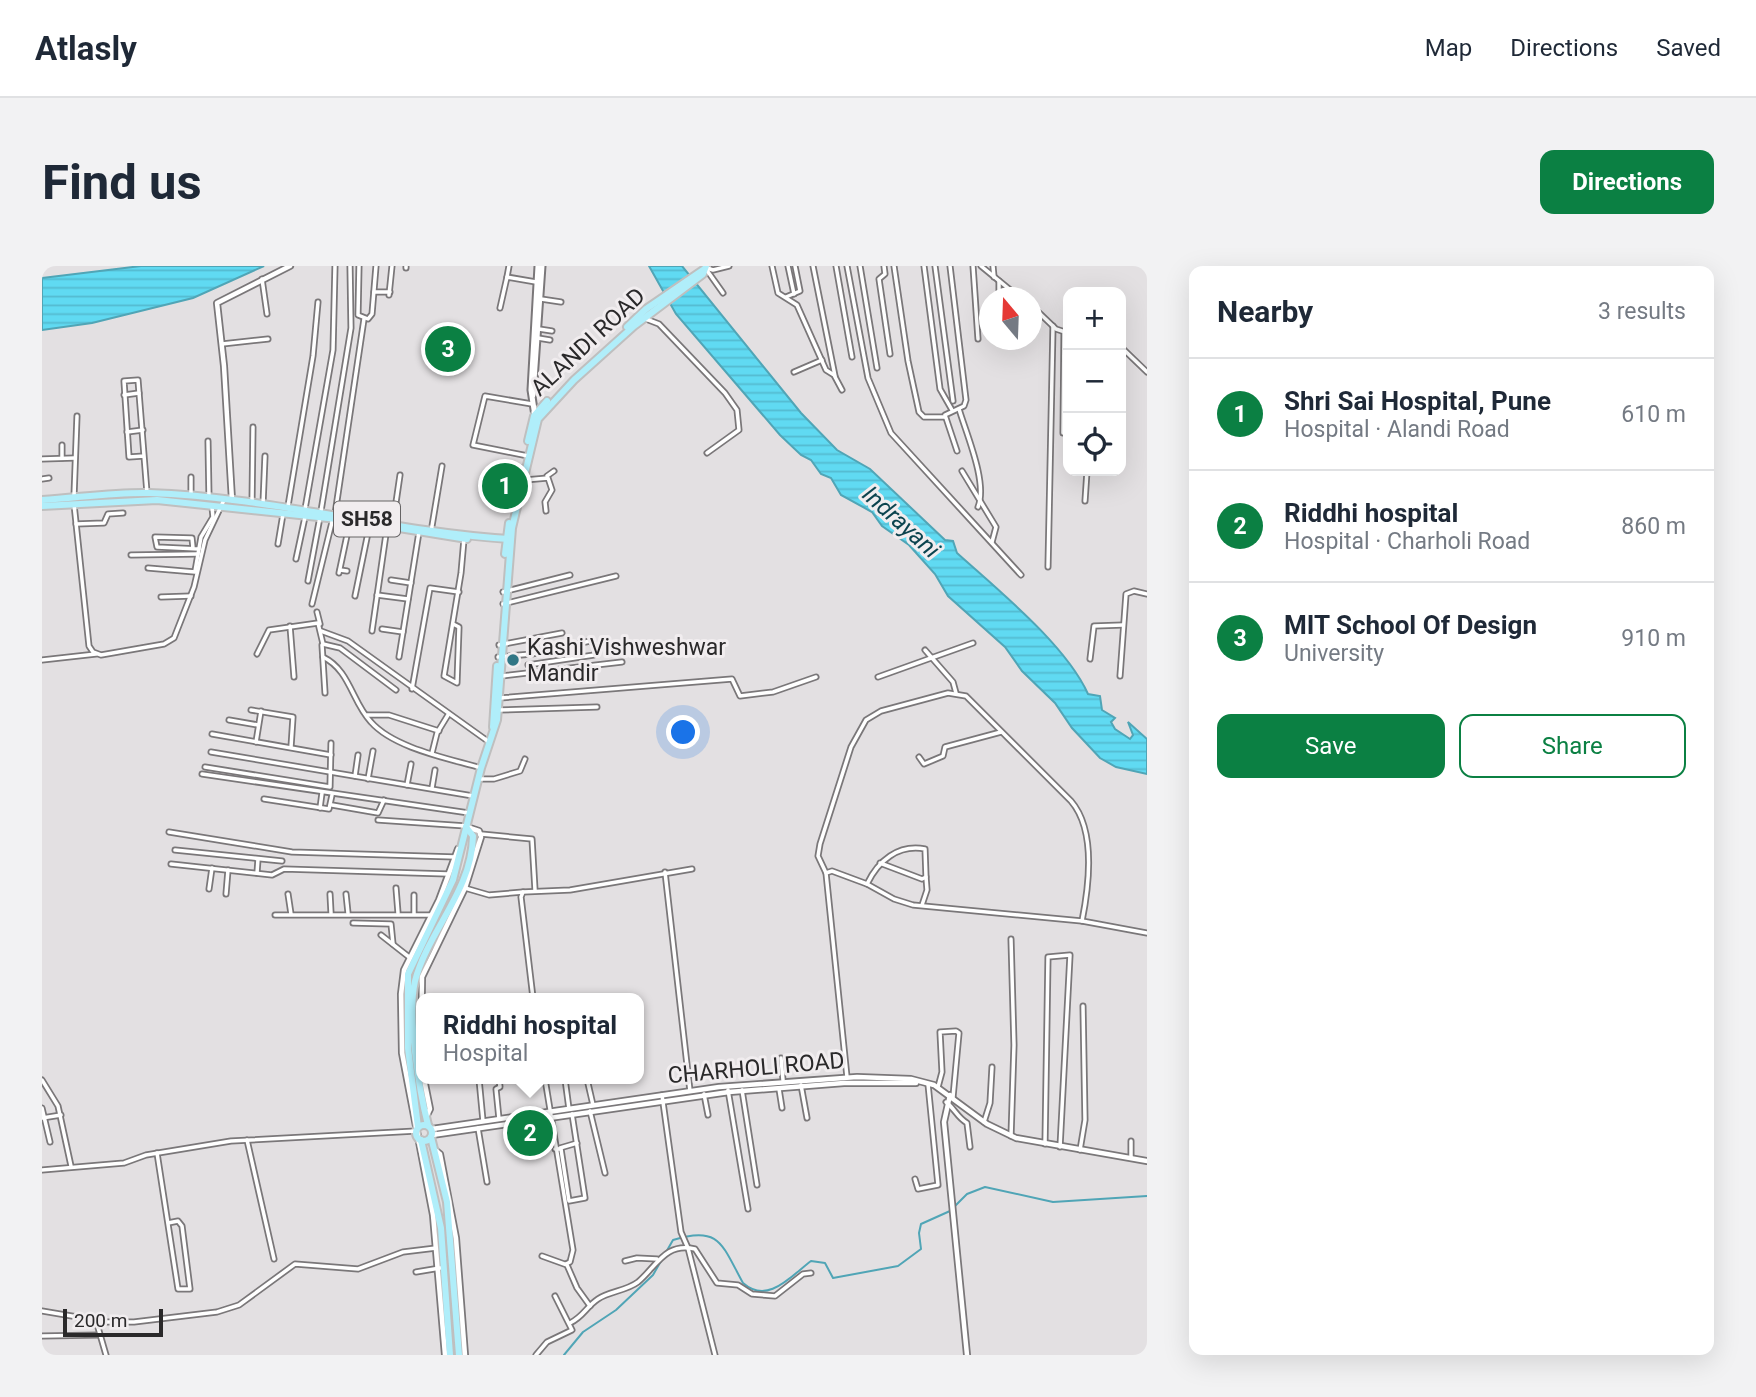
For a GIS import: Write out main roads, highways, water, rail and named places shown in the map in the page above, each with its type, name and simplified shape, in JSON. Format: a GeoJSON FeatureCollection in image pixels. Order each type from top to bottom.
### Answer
{"type":"FeatureCollection","features":[{"type":"Feature","properties":{"kind":"main road"},"geometry":{"type":"LineString","coordinates":[[536,417],[533,396],[540,266]]}},
{"type":"Feature","properties":{"kind":"main road","name":"ALANDI ROAD"},"geometry":{"type":"LineString","coordinates":[[508,540],[536,417],[631,326],[703,270]]}},
{"type":"Feature","properties":{"kind":"main road","name":"ALANDI ROAD"},"geometry":{"type":"LineString","coordinates":[[526,456],[535,431],[536,417]]}},
{"type":"Feature","properties":{"kind":"main road"},"geometry":{"type":"LineString","coordinates":[[447,1355],[441,1228],[421,1140],[416,1130],[408,1048],[408,974],[453,880],[493,727],[508,540],[526,456]]}},
{"type":"Feature","properties":{"kind":"main road","name":"SH58"},"geometry":{"type":"LineString","coordinates":[[42,506],[147,493],[190,497],[210,502]]}},
{"type":"Feature","properties":{"kind":"main road","name":"SH58"},"geometry":{"type":"LineString","coordinates":[[42,500],[149,499],[226,503],[334,516],[464,539],[508,540]]}},
{"type":"Feature","properties":{"kind":"main road","name":"SH58"},"geometry":{"type":"LineString","coordinates":[[226,503],[252,502],[285,509]]}},
{"type":"Feature","properties":{"kind":"main road","name":"SH58"},"geometry":{"type":"LineString","coordinates":[[334,516],[350,521],[370,522]]}},
{"type":"Feature","properties":{"kind":"main road","name":"SH58"},"geometry":{"type":"LineString","coordinates":[[431,532],[508,540]]}},
{"type":"Feature","properties":{"kind":"main road"},"geometry":{"type":"LineString","coordinates":[[416,1034],[415,980],[448,918],[470,859],[472,836],[466,827]]}},
{"type":"Feature","properties":{"kind":"main road"},"geometry":{"type":"LineString","coordinates":[[420,1084],[447,1202],[459,1355]]}},
{"type":"Feature","properties":{"kind":"main road"},"geometry":{"type":"LineString","coordinates":[[416,1130],[430,1129]]}},
{"type":"Feature","properties":{"kind":"main road"},"geometry":{"type":"LineString","coordinates":[[421,1140],[430,1129]]}},
{"type":"Feature","properties":{"kind":"water"},"geometry":{"type":"Polygon","coordinates":[[[141,266],[264,266],[193,298],[92,323],[42,330],[42,278],[141,266]]]}},
{"type":"Feature","properties":{"kind":"water","name":"Indrayani"},"geometry":{"type":"Polygon","coordinates":[[[649,266],[682,266],[801,413],[837,450],[870,469],[945,540],[953,541],[957,553],[1030,619],[1078,675],[1088,694],[1100,696],[1102,710],[1115,718],[1111,722],[1115,729],[1130,739],[1133,735],[1128,722],[1147,739],[1147,774],[1116,767],[1100,758],[1072,728],[1055,703],[1022,671],[1005,647],[948,596],[935,574],[909,545],[882,526],[872,512],[841,495],[831,478],[821,474],[811,460],[801,455],[780,435],[676,314],[649,266]]]}},
{"type":"Feature","properties":{"kind":"waterway"},"geometry":{"type":"LineString","coordinates":[[954,1207],[967,1194],[985,1187],[1053,1202],[1147,1196]]}},
{"type":"Feature","properties":{"kind":"waterway"},"geometry":{"type":"LineString","coordinates":[[564,1355],[583,1332],[616,1310],[653,1275],[673,1240],[701,1235],[710,1237],[724,1249],[743,1283],[761,1291],[779,1286],[811,1261],[825,1263],[833,1278],[898,1266],[921,1249],[921,1224],[950,1211]]}},
{"type":"Feature","properties":{"kind":"place","name":"MIT School Of Design"},"geometry":{"type":"Point","coordinates":[448,349]}},
{"type":"Feature","properties":{"kind":"place","name":"Shri Sai Hospital, Pune"},"geometry":{"type":"Point","coordinates":[505,486]}},
{"type":"Feature","properties":{"kind":"place","name":"Kashi Vishweshwar Mandir"},"geometry":{"type":"Point","coordinates":[513,660]}},
{"type":"Feature","properties":{"kind":"place","name":"Riddhi hospital"},"geometry":{"type":"Point","coordinates":[530,1133]}}]}
